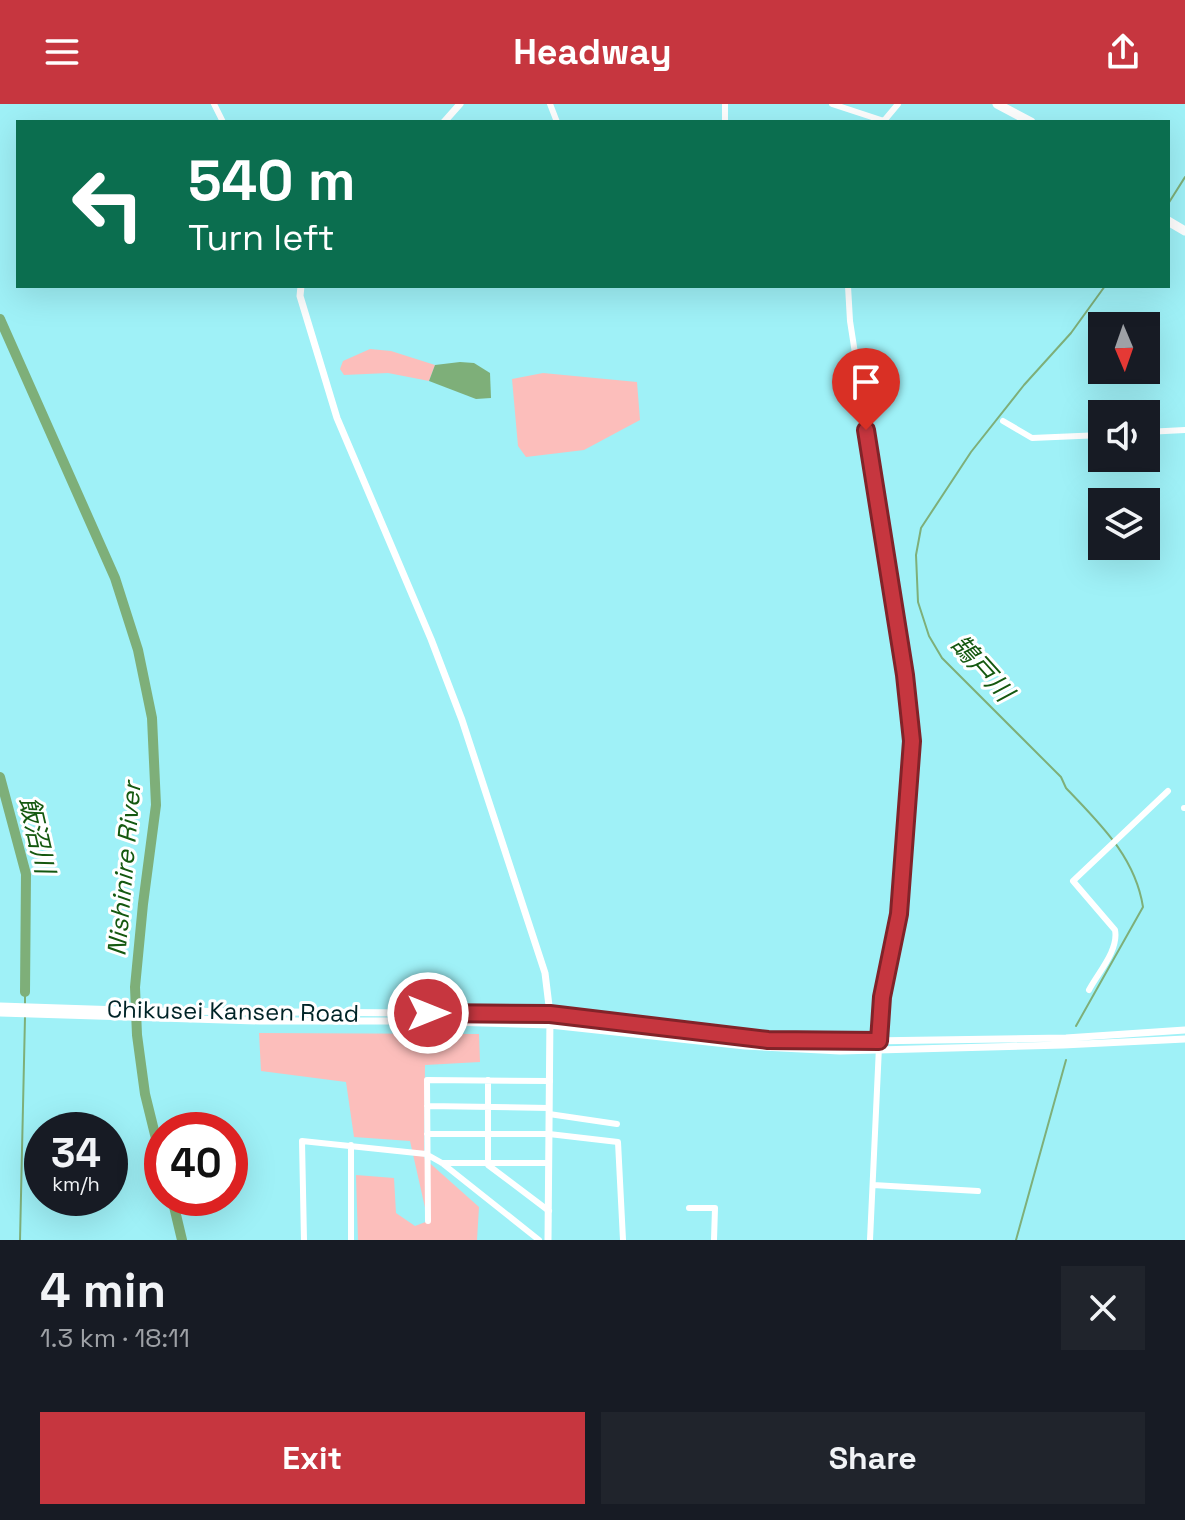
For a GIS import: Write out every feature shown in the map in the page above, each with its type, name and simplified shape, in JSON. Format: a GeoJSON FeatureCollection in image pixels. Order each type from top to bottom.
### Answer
{"type":"FeatureCollection","features":[{"type":"Feature","properties":{"kind":"main road"},"geometry":{"type":"LineString","coordinates":[[997,104],[1027,120]]}},
{"type":"Feature","properties":{"kind":"street"},"geometry":{"type":"LineString","coordinates":[[446,120],[460,104]]}},
{"type":"Feature","properties":{"kind":"street"},"geometry":{"type":"LineString","coordinates":[[832,104],[880,120]]}},
{"type":"Feature","properties":{"kind":"street"},"geometry":{"type":"LineString","coordinates":[[884,120],[898,104]]}},
{"type":"Feature","properties":{"kind":"street"},"geometry":{"type":"LineString","coordinates":[[301,288],[300,296],[337,418],[462,720],[541,957],[550,1014],[548,1240]]}},
{"type":"Feature","properties":{"kind":"street"},"geometry":{"type":"LineString","coordinates":[[848,288],[853,344],[907,686],[912,741],[899,914],[882,997],[870,1240]]}},
{"type":"Feature","properties":{"kind":"street"},"geometry":{"type":"LineString","coordinates":[[1003,421],[1032,438],[1088,436]]}},
{"type":"Feature","properties":{"kind":"street"},"geometry":{"type":"LineString","coordinates":[[1160,431],[1185,430]]}},
{"type":"Feature","properties":{"kind":"street"},"geometry":{"type":"LineString","coordinates":[[1089,990],[1111,950],[1115,930],[1073,881],[1168,791]]}},
{"type":"Feature","properties":{"kind":"street","name":"Chikusei Kansen Road"},"geometry":{"type":"LineString","coordinates":[[0,1006],[15,1010],[152,1015],[550,1025],[745,1046],[1185,1039]]}},
{"type":"Feature","properties":{"kind":"street","name":"Chikusei Kansen Road"},"geometry":{"type":"LineString","coordinates":[[0,1013],[15,1010]]}},
{"type":"Feature","properties":{"kind":"street","name":"Chikusei Kansen Road"},"geometry":{"type":"LineString","coordinates":[[152,1015],[550,1014],[768,1040],[879,1046],[1185,1030]]}},
{"type":"Feature","properties":{"kind":"street"},"geometry":{"type":"LineString","coordinates":[[428,1221],[427,1080],[550,1081]]}},
{"type":"Feature","properties":{"kind":"street"},"geometry":{"type":"LineString","coordinates":[[488,1080],[488,1165]]}},
{"type":"Feature","properties":{"kind":"street"},"geometry":{"type":"LineString","coordinates":[[427,1106],[549,1111],[617,1124]]}},
{"type":"Feature","properties":{"kind":"street"},"geometry":{"type":"LineString","coordinates":[[427,1134],[549,1134],[618,1142],[623,1240]]}},
{"type":"Feature","properties":{"kind":"street"},"geometry":{"type":"LineString","coordinates":[[304,1240],[302,1141],[426,1154],[442,1163],[539,1240]]}},
{"type":"Feature","properties":{"kind":"street"},"geometry":{"type":"LineString","coordinates":[[351,1145],[351,1240]]}},
{"type":"Feature","properties":{"kind":"street"},"geometry":{"type":"LineString","coordinates":[[442,1163],[549,1163]]}},
{"type":"Feature","properties":{"kind":"street"},"geometry":{"type":"LineString","coordinates":[[488,1165],[549,1211]]}},
{"type":"Feature","properties":{"kind":"street"},"geometry":{"type":"LineString","coordinates":[[873,1185],[978,1191]]}},
{"type":"Feature","properties":{"kind":"street"},"geometry":{"type":"LineString","coordinates":[[689,1208],[715,1208],[714,1240]]}},
{"type":"Feature","properties":{"kind":"shaded area"},"geometry":{"type":"Polygon","coordinates":[[[370,349],[391,351],[435,365],[429,381],[388,373],[344,375],[340,369],[343,361],[370,349]]]}},
{"type":"Feature","properties":{"kind":"shaded area"},"geometry":{"type":"Polygon","coordinates":[[[474,363],[490,373],[491,398],[476,399],[429,381],[435,365],[474,363]]]}},
{"type":"Feature","properties":{"kind":"shaded area"},"geometry":{"type":"Polygon","coordinates":[[[543,373],[637,382],[640,420],[584,450],[526,457],[518,446],[512,379],[543,373]]]}},
{"type":"Feature","properties":{"kind":"shaded area"},"geometry":{"type":"Polygon","coordinates":[[[259,1033],[479,1034],[480,1062],[425,1065],[424,1158],[479,1207],[477,1240],[358,1240],[356,1175],[394,1178],[396,1213],[415,1226],[428,1221],[410,1141],[354,1137],[346,1082],[261,1071],[259,1033]]]}},
{"type":"Feature","properties":{"kind":"waterway","name":"鵠戸川"},"geometry":{"type":"LineString","coordinates":[[1170,201],[1185,177]]}},
{"type":"Feature","properties":{"kind":"waterway","name":"鵠戸川"},"geometry":{"type":"LineString","coordinates":[[1076,1026],[1143,907],[1139,889],[1124,856],[1066,788],[1061,777],[942,658],[929,636],[918,602],[916,555],[921,528],[971,452],[1024,385],[1071,333],[1104,288]]}},
{"type":"Feature","properties":{"kind":"waterway","name":"Nishinire River"},"geometry":{"type":"LineString","coordinates":[[0,319],[115,578],[138,650],[152,718],[156,805],[135,987],[137,1035],[149,1112]]}},
{"type":"Feature","properties":{"kind":"waterway","name":"飯沼川"},"geometry":{"type":"LineString","coordinates":[[0,777],[26,874],[25,992]]}},
{"type":"Feature","properties":{"kind":"waterway","name":"飯沼川"},"geometry":{"type":"LineString","coordinates":[[25,992],[25,1003]]}},
{"type":"Feature","properties":{"kind":"waterway","name":"飯沼川"},"geometry":{"type":"LineString","coordinates":[[20,1240],[25,1017]]}},
{"type":"Feature","properties":{"kind":"waterway","name":"鵠戸川"},"geometry":{"type":"LineString","coordinates":[[1016,1240],[1066,1060]]}},
{"type":"Feature","properties":{"kind":"waterway","name":"Nishinire River"},"geometry":{"type":"LineString","coordinates":[[176,1216],[182,1240]]}},
{"type":"Feature","properties":{"kind":"route"},"geometry":{"type":"LineString","coordinates":[[428,1013],[550,1014],[768,1040],[879,1041],[882,997],[899,914],[912,741],[905,675],[866,430]]}}]}
